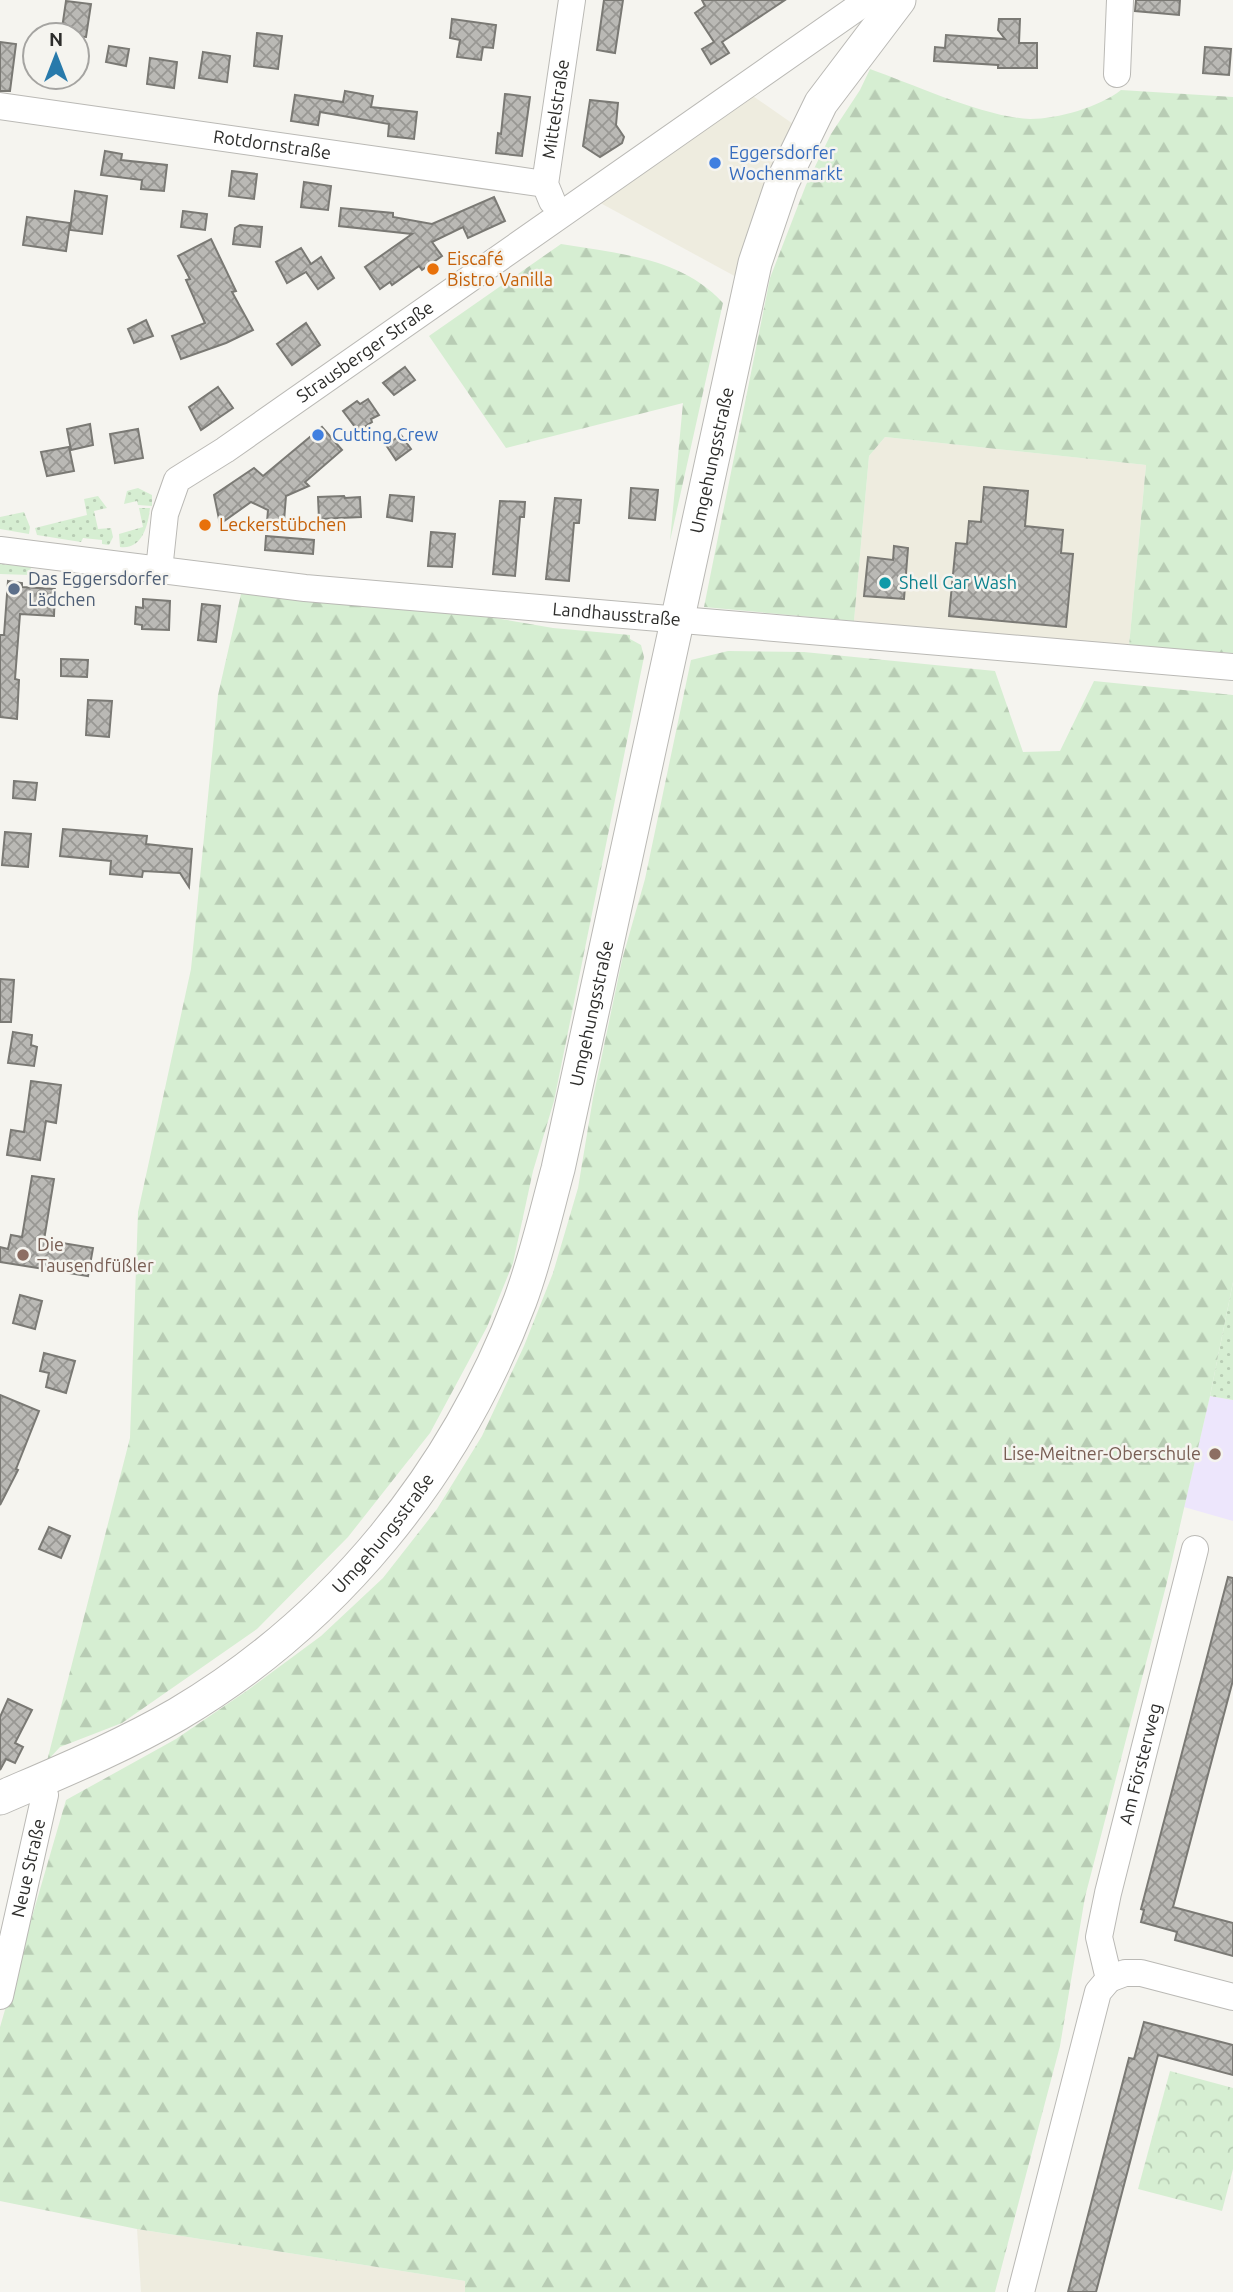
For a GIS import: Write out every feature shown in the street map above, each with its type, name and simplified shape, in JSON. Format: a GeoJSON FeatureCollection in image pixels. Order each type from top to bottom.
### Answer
{"type":"FeatureCollection","features":[{"type":"Feature","properties":{"kind":"main road","name":"Umgehungsstraße"},"geometry":{"type":"LineString","coordinates":[[0,1798],[135,1738],[234,1678],[275,1646],[358,1569],[392,1528],[428,1479],[473,1405],[497,1358],[520,1299],[558,1169],[755,263],[767,222],[782,183],[821,103],[853,57],[899,0]]}},
{"type":"Feature","properties":{"kind":"street","name":"Mittelstraße"},"geometry":{"type":"LineString","coordinates":[[561,214],[545,184],[572,0]]}},
{"type":"Feature","properties":{"kind":"street","name":"Strausberger Straße"},"geometry":{"type":"LineString","coordinates":[[159,570],[165,514],[177,480],[236,442],[868,0]]}},
{"type":"Feature","properties":{"kind":"street"},"geometry":{"type":"LineString","coordinates":[[1116,74],[1120,0]]}},
{"type":"Feature","properties":{"kind":"street","name":"Rotdornstraße"},"geometry":{"type":"LineString","coordinates":[[0,106],[545,184]]}},
{"type":"Feature","properties":{"kind":"street","name":"Landhausstraße"},"geometry":{"type":"LineString","coordinates":[[0,550],[305,588],[1233,667]]}},
{"type":"Feature","properties":{"kind":"street","name":"Am Försterweg"},"geometry":{"type":"LineString","coordinates":[[1109,1979],[1099,1937],[1101,1926],[1195,1549]]}},
{"type":"Feature","properties":{"kind":"street","name":"Neue Straße"},"geometry":{"type":"LineString","coordinates":[[0,1996],[45,1795],[40,1781]]}},
{"type":"Feature","properties":{"kind":"street"},"geometry":{"type":"LineString","coordinates":[[1021,2292],[1098,1992],[1109,1979],[1125,1973],[1141,1973],[1233,1997]]}},
{"type":"Feature","properties":{"kind":"shaded area","name":"Eggersdorfer Wochenmarkt"},"geometry":{"type":"Polygon","coordinates":[[[750,94],[796,126],[740,279],[593,199],[750,94]]]}},
{"type":"Feature","properties":{"kind":"shaded area"},"geometry":{"type":"Polygon","coordinates":[[[885,437],[1146,465],[1129,646],[854,621],[869,456],[885,437]]]}},
{"type":"Feature","properties":{"kind":"shaded area","name":"Lise-Meitner-Oberschule"},"geometry":{"type":"Polygon","coordinates":[[[1210,1396],[1233,1400],[1233,1521],[1184,1507],[1210,1396]]]}},
{"type":"Feature","properties":{"kind":"shaded area"},"geometry":{"type":"Polygon","coordinates":[[[137,2229],[465,2281],[465,2292],[141,2292],[137,2229]]]}},
{"type":"Feature","properties":{"kind":"green space"},"geometry":{"type":"Polygon","coordinates":[[[870,69],[971,107],[1030,119],[1078,111],[1121,90],[1233,97],[1233,653],[1129,646],[1146,465],[885,437],[869,456],[854,621],[704,607],[770,278],[806,185],[831,134],[860,90],[870,69]]]}},
{"type":"Feature","properties":{"kind":"green space"},"geometry":{"type":"Polygon","coordinates":[[[561,244],[627,255],[669,267],[706,288],[723,303],[670,541],[683,403],[506,448],[429,336],[561,244]]]}},
{"type":"Feature","properties":{"kind":"green space"},"geometry":{"type":"Polygon","coordinates":[[[138,488],[152,495],[152,506],[138,505],[137,501],[124,504],[127,491],[138,488]]]}},
{"type":"Feature","properties":{"kind":"green space"},"geometry":{"type":"Polygon","coordinates":[[[98,496],[107,508],[94,511],[98,529],[111,528],[113,537],[109,545],[102,544],[102,540],[83,538],[81,542],[37,535],[35,528],[87,515],[84,499],[98,496]]]}},
{"type":"Feature","properties":{"kind":"green space"},"geometry":{"type":"Polygon","coordinates":[[[139,508],[150,508],[142,535],[134,545],[120,547],[119,534],[143,527],[139,508]]]}},
{"type":"Feature","properties":{"kind":"green space"},"geometry":{"type":"Polygon","coordinates":[[[24,512],[30,527],[29,534],[0,529],[0,517],[24,512]]]}},
{"type":"Feature","properties":{"kind":"green space"},"geometry":{"type":"Polygon","coordinates":[[[0,564],[31,567],[30,575],[0,574],[0,564]]]}},
{"type":"Feature","properties":{"kind":"green space"},"geometry":{"type":"Polygon","coordinates":[[[241,594],[460,612],[553,628],[630,635],[630,639],[641,645],[644,657],[554,1101],[533,1171],[513,1263],[487,1327],[430,1433],[348,1537],[257,1629],[122,1723],[60,1747],[47,1761],[130,1438],[138,1212],[191,969],[218,695],[241,594]]]}},
{"type":"Feature","properties":{"kind":"green space"},"geometry":{"type":"Polygon","coordinates":[[[728,651],[804,652],[995,671],[1023,752],[1060,751],[1094,681],[1233,695],[1233,1282],[1166,1586],[1085,1897],[1060,2046],[995,2292],[465,2292],[465,2281],[137,2229],[0,2201],[0,2027],[66,1800],[176,1739],[321,1636],[383,1578],[437,1509],[482,1436],[524,1346],[553,1273],[578,1188],[593,1098],[622,960],[645,879],[691,660],[728,651]]]}},
{"type":"Feature","properties":{"kind":"green space"},"geometry":{"type":"Polygon","coordinates":[[[1233,1282],[1233,1400],[1210,1396],[1233,1282]]]}},
{"type":"Feature","properties":{"kind":"green space"},"geometry":{"type":"Polygon","coordinates":[[[1170,2071],[1233,2088],[1233,2169],[1222,2211],[1138,2189],[1170,2071]]]}},
{"type":"Feature","properties":{"kind":"building"},"geometry":{"type":"Polygon","coordinates":[[[604,0],[623,0],[615,53],[597,50],[604,0]]]}},
{"type":"Feature","properties":{"kind":"building"},"geometry":{"type":"Polygon","coordinates":[[[702,0],[785,0],[722,42],[729,53],[711,64],[702,49],[714,42],[695,13],[705,6],[702,0]]]}},
{"type":"Feature","properties":{"kind":"building"},"geometry":{"type":"Polygon","coordinates":[[[1136,0],[1180,0],[1179,15],[1135,11],[1136,0]]]}},
{"type":"Feature","properties":{"kind":"building"},"geometry":{"type":"Polygon","coordinates":[[[66,1],[91,4],[88,21],[63,21],[66,1]]]}},
{"type":"Feature","properties":{"kind":"building"},"geometry":{"type":"Polygon","coordinates":[[[452,19],[496,25],[493,48],[483,47],[481,60],[457,57],[460,40],[450,38],[452,19]]]}},
{"type":"Feature","properties":{"kind":"building"},"geometry":{"type":"Polygon","coordinates":[[[999,19],[1020,19],[1019,43],[1037,43],[1037,68],[998,68],[998,65],[934,61],[935,47],[945,48],[946,35],[1005,39],[998,30],[999,19]]]}},
{"type":"Feature","properties":{"kind":"building"},"geometry":{"type":"Polygon","coordinates":[[[257,33],[282,36],[278,69],[254,66],[257,33]]]}},
{"type":"Feature","properties":{"kind":"building"},"geometry":{"type":"Polygon","coordinates":[[[0,42],[16,44],[10,91],[0,91],[0,42]]]}},
{"type":"Feature","properties":{"kind":"building"},"geometry":{"type":"Polygon","coordinates":[[[109,46],[129,49],[126,66],[106,62],[109,46]]]}},
{"type":"Feature","properties":{"kind":"building"},"geometry":{"type":"Polygon","coordinates":[[[1205,47],[1231,49],[1229,75],[1203,73],[1205,47]]]}},
{"type":"Feature","properties":{"kind":"building"},"geometry":{"type":"Polygon","coordinates":[[[203,52],[230,56],[227,82],[199,78],[203,52]]]}},
{"type":"Feature","properties":{"kind":"building"},"geometry":{"type":"Polygon","coordinates":[[[150,58],[177,62],[174,88],[147,84],[150,58]]]}},
{"type":"Feature","properties":{"kind":"building"},"geometry":{"type":"Polygon","coordinates":[[[345,91],[373,96],[371,107],[417,112],[414,139],[388,136],[389,124],[320,112],[318,125],[291,121],[295,95],[343,102],[345,91]]]}},
{"type":"Feature","properties":{"kind":"building"},"geometry":{"type":"Polygon","coordinates":[[[505,94],[530,97],[522,156],[496,153],[505,94]]]}},
{"type":"Feature","properties":{"kind":"building"},"geometry":{"type":"Polygon","coordinates":[[[590,100],[618,103],[616,125],[624,137],[622,143],[600,157],[583,146],[590,100]]]}},
{"type":"Feature","properties":{"kind":"building"},"geometry":{"type":"Polygon","coordinates":[[[105,151],[122,154],[121,160],[167,165],[164,191],[141,189],[142,180],[101,175],[105,151]]]}},
{"type":"Feature","properties":{"kind":"building"},"geometry":{"type":"Polygon","coordinates":[[[232,171],[257,174],[254,199],[229,196],[232,171]]]}},
{"type":"Feature","properties":{"kind":"building"},"geometry":{"type":"Polygon","coordinates":[[[304,182],[331,186],[328,210],[301,207],[304,182]]]}},
{"type":"Feature","properties":{"kind":"building"},"geometry":{"type":"Polygon","coordinates":[[[75,191],[107,196],[102,234],[70,230],[75,191]]]}},
{"type":"Feature","properties":{"kind":"building"},"geometry":{"type":"Polygon","coordinates":[[[494,197],[505,221],[468,238],[463,227],[432,242],[442,256],[422,270],[419,266],[392,285],[390,282],[380,289],[365,267],[412,234],[339,226],[341,208],[393,213],[393,217],[432,224],[494,197]]]}},
{"type":"Feature","properties":{"kind":"building"},"geometry":{"type":"Polygon","coordinates":[[[183,211],[207,214],[205,230],[181,227],[183,211]]]}},
{"type":"Feature","properties":{"kind":"building"},"geometry":{"type":"Polygon","coordinates":[[[27,217],[70,223],[66,251],[23,245],[27,217]]]}},
{"type":"Feature","properties":{"kind":"building"},"geometry":{"type":"Polygon","coordinates":[[[240,225],[262,227],[260,247],[233,244],[235,228],[240,225]]]}},
{"type":"Feature","properties":{"kind":"building"},"geometry":{"type":"Polygon","coordinates":[[[211,239],[236,291],[232,292],[253,330],[181,359],[172,336],[205,323],[186,280],[190,279],[178,256],[211,239]]]}},
{"type":"Feature","properties":{"kind":"building"},"geometry":{"type":"Polygon","coordinates":[[[301,248],[311,264],[321,257],[334,278],[318,289],[306,272],[287,283],[276,262],[301,248]]]}},
{"type":"Feature","properties":{"kind":"building"},"geometry":{"type":"Polygon","coordinates":[[[146,320],[153,336],[134,343],[128,329],[146,320]]]}},
{"type":"Feature","properties":{"kind":"building"},"geometry":{"type":"Polygon","coordinates":[[[306,323],[320,345],[292,365],[277,344],[306,323]]]}},
{"type":"Feature","properties":{"kind":"building"},"geometry":{"type":"Polygon","coordinates":[[[405,367],[415,380],[394,395],[383,383],[405,367]]]}},
{"type":"Feature","properties":{"kind":"building"},"geometry":{"type":"Polygon","coordinates":[[[218,387],[233,408],[201,430],[189,407],[218,387]]]}},
{"type":"Feature","properties":{"kind":"building"},"geometry":{"type":"Polygon","coordinates":[[[368,399],[379,415],[358,431],[343,411],[357,401],[360,404],[368,399]]]}},
{"type":"Feature","properties":{"kind":"building"},"geometry":{"type":"Polygon","coordinates":[[[90,424],[93,445],[71,450],[67,429],[90,424]]]}},
{"type":"Feature","properties":{"kind":"building"},"geometry":{"type":"Polygon","coordinates":[[[322,427],[342,450],[305,482],[309,486],[286,496],[284,521],[267,522],[268,510],[251,502],[220,524],[214,495],[254,468],[263,476],[322,427]]]}},
{"type":"Feature","properties":{"kind":"building"},"geometry":{"type":"Polygon","coordinates":[[[138,429],[143,458],[115,463],[110,434],[138,429]]]}},
{"type":"Feature","properties":{"kind":"building"},"geometry":{"type":"Polygon","coordinates":[[[401,435],[411,449],[396,460],[386,445],[401,435]]]}},
{"type":"Feature","properties":{"kind":"building"},"geometry":{"type":"Polygon","coordinates":[[[69,447],[74,471],[47,476],[41,452],[69,447]]]}},
{"type":"Feature","properties":{"kind":"building"},"geometry":{"type":"Polygon","coordinates":[[[984,487],[1028,491],[1025,526],[1063,530],[1061,553],[1073,554],[1066,627],[949,616],[956,543],[967,544],[969,521],[981,522],[984,487]]]}},
{"type":"Feature","properties":{"kind":"building"},"geometry":{"type":"Polygon","coordinates":[[[631,488],[658,490],[655,520],[629,518],[631,488]]]}},
{"type":"Feature","properties":{"kind":"building"},"geometry":{"type":"Polygon","coordinates":[[[390,495],[414,497],[412,521],[387,517],[390,495]]]}},
{"type":"Feature","properties":{"kind":"building"},"geometry":{"type":"Polygon","coordinates":[[[318,497],[360,497],[361,517],[319,519],[318,497]]]}},
{"type":"Feature","properties":{"kind":"building"},"geometry":{"type":"Polygon","coordinates":[[[555,498],[581,500],[579,523],[574,523],[569,581],[546,579],[555,498]]]}},
{"type":"Feature","properties":{"kind":"building"},"geometry":{"type":"Polygon","coordinates":[[[500,501],[525,502],[524,517],[520,517],[515,576],[493,574],[500,501]]]}},
{"type":"Feature","properties":{"kind":"building"},"geometry":{"type":"Polygon","coordinates":[[[431,532],[455,534],[452,567],[428,566],[431,532]]]}},
{"type":"Feature","properties":{"kind":"building"},"geometry":{"type":"Polygon","coordinates":[[[266,536],[314,540],[313,554],[265,550],[266,536]]]}},
{"type":"Feature","properties":{"kind":"building","name":"Shell Car Wash"},"geometry":{"type":"Polygon","coordinates":[[[894,546],[908,548],[904,599],[864,596],[868,557],[893,560],[894,546]]]}},
{"type":"Feature","properties":{"kind":"building"},"geometry":{"type":"Polygon","coordinates":[[[8,581],[22,583],[22,587],[55,589],[54,616],[20,614],[15,679],[19,680],[17,719],[0,717],[0,635],[4,635],[8,581]]]}},
{"type":"Feature","properties":{"kind":"building"},"geometry":{"type":"Polygon","coordinates":[[[143,599],[170,601],[169,630],[142,629],[142,625],[135,624],[136,607],[143,608],[143,599]]]}},
{"type":"Feature","properties":{"kind":"building"},"geometry":{"type":"Polygon","coordinates":[[[202,604],[220,606],[216,642],[198,640],[202,604]]]}},
{"type":"Feature","properties":{"kind":"building"},"geometry":{"type":"Polygon","coordinates":[[[61,659],[88,660],[87,677],[61,676],[61,659]]]}},
{"type":"Feature","properties":{"kind":"building"},"geometry":{"type":"Polygon","coordinates":[[[88,700],[112,701],[109,737],[86,735],[88,700]]]}},
{"type":"Feature","properties":{"kind":"building"},"geometry":{"type":"Polygon","coordinates":[[[14,781],[37,783],[35,800],[13,798],[14,781]]]}},
{"type":"Feature","properties":{"kind":"building"},"geometry":{"type":"Polygon","coordinates":[[[63,829],[147,836],[146,844],[192,849],[189,887],[180,873],[143,871],[142,877],[110,874],[111,861],[60,856],[63,829]]]}},
{"type":"Feature","properties":{"kind":"building"},"geometry":{"type":"Polygon","coordinates":[[[5,832],[31,834],[28,867],[2,865],[5,832]]]}},
{"type":"Feature","properties":{"kind":"building"},"geometry":{"type":"Polygon","coordinates":[[[0,979],[14,980],[11,1022],[0,1022],[0,979]]]}},
{"type":"Feature","properties":{"kind":"building"},"geometry":{"type":"Polygon","coordinates":[[[13,1032],[32,1035],[31,1045],[37,1047],[34,1066],[8,1063],[13,1032]]]}},
{"type":"Feature","properties":{"kind":"building"},"geometry":{"type":"Polygon","coordinates":[[[31,1081],[61,1085],[56,1123],[46,1121],[40,1160],[7,1155],[11,1130],[24,1132],[31,1081]]]}},
{"type":"Feature","properties":{"kind":"building"},"geometry":{"type":"Polygon","coordinates":[[[32,1176],[54,1179],[44,1240],[93,1248],[88,1276],[0,1262],[0,1247],[8,1249],[11,1235],[22,1237],[32,1176]]]}},
{"type":"Feature","properties":{"kind":"building"},"geometry":{"type":"Polygon","coordinates":[[[20,1295],[42,1301],[35,1329],[13,1323],[20,1295]]]}},
{"type":"Feature","properties":{"kind":"building"},"geometry":{"type":"Polygon","coordinates":[[[44,1353],[75,1361],[66,1393],[46,1387],[49,1373],[40,1371],[44,1353]]]}},
{"type":"Feature","properties":{"kind":"building"},"geometry":{"type":"Polygon","coordinates":[[[0,1395],[39,1411],[16,1469],[18,1470],[0,1505],[0,1395]]]}},
{"type":"Feature","properties":{"kind":"building"},"geometry":{"type":"Polygon","coordinates":[[[49,1527],[70,1536],[61,1558],[39,1549],[49,1527]]]}},
{"type":"Feature","properties":{"kind":"building"},"geometry":{"type":"Polygon","coordinates":[[[1228,1577],[1233,1578],[1233,1680],[1173,1907],[1233,1923],[1233,1956],[1175,1940],[1177,1932],[1141,1922],[1144,1910],[1141,1909],[1228,1577]]]}},
{"type":"Feature","properties":{"kind":"building"},"geometry":{"type":"Polygon","coordinates":[[[8,1699],[32,1710],[15,1743],[23,1747],[15,1763],[6,1759],[0,1770],[0,1717],[8,1699]]]}},
{"type":"Feature","properties":{"kind":"building"},"geometry":{"type":"Polygon","coordinates":[[[1144,2022],[1233,2045],[1233,2075],[1158,2055],[1096,2292],[1068,2292],[1129,2058],[1134,2059],[1144,2022]]]}},
{"type":"Feature","properties":{"kind":"place","name":"Eggersdorfer Wochenmarkt"},"geometry":{"type":"Point","coordinates":[715,163]}},
{"type":"Feature","properties":{"kind":"place","name":"Eiscafé Bistro Vanilla"},"geometry":{"type":"Point","coordinates":[433,269]}},
{"type":"Feature","properties":{"kind":"place","name":"Cutting Crew"},"geometry":{"type":"Point","coordinates":[318,435]}},
{"type":"Feature","properties":{"kind":"place","name":"Leckerstübchen"},"geometry":{"type":"Point","coordinates":[205,525]}},
{"type":"Feature","properties":{"kind":"place","name":"Shell Car Wash"},"geometry":{"type":"Point","coordinates":[885,583]}},
{"type":"Feature","properties":{"kind":"place","name":"Das Eggersdorfer Lädchen"},"geometry":{"type":"Point","coordinates":[14,589]}},
{"type":"Feature","properties":{"kind":"place","name":"Die Tausendfüßler"},"geometry":{"type":"Point","coordinates":[23,1255]}},
{"type":"Feature","properties":{"kind":"place","name":"Lise-Meitner-Oberschule"},"geometry":{"type":"Point","coordinates":[1215,1454]}}]}
